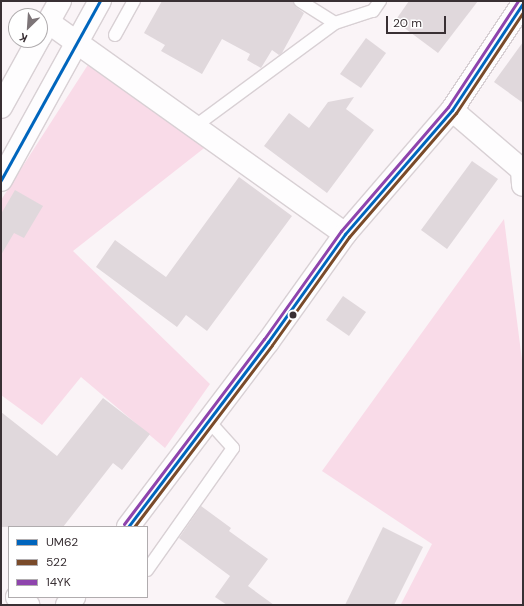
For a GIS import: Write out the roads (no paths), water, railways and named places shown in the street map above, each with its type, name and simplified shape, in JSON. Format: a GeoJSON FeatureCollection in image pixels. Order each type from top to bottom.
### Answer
{"type":"FeatureCollection","features":[{"type":"Feature","properties":{"kind":"main road"},"geometry":{"type":"LineString","coordinates":[[48,22],[60,1]]}},
{"type":"Feature","properties":{"kind":"main road"},"geometry":{"type":"LineString","coordinates":[[1,180],[75,43],[100,1]]}},
{"type":"Feature","properties":{"kind":"main road"},"geometry":{"type":"LineString","coordinates":[[129,526],[268,342],[345,234],[452,110],[523,2]]}},
{"type":"Feature","properties":{"kind":"main road"},"geometry":{"type":"LineString","coordinates":[[48,35],[75,43],[345,234]]}},
{"type":"Feature","properties":{"kind":"main road"},"geometry":{"type":"LineString","coordinates":[[1,107],[34,48]]}},
{"type":"Feature","properties":{"kind":"main road"},"geometry":{"type":"LineString","coordinates":[[452,110],[523,175]]}},
{"type":"Feature","properties":{"kind":"main road"},"geometry":{"type":"LineString","coordinates":[[18,598],[28,605]]}},
{"type":"Feature","properties":{"kind":"lane"},"geometry":{"type":"LineString","coordinates":[[115,35],[134,1]]}},
{"type":"Feature","properties":{"kind":"lane"},"geometry":{"type":"LineString","coordinates":[[300,1],[335,24]]}},
{"type":"Feature","properties":{"kind":"lane"},"geometry":{"type":"LineString","coordinates":[[194,127],[335,24],[373,10],[380,1]]}},
{"type":"Feature","properties":{"kind":"lane"},"geometry":{"type":"LineString","coordinates":[[148,569],[233,448],[208,420]]}}]}
